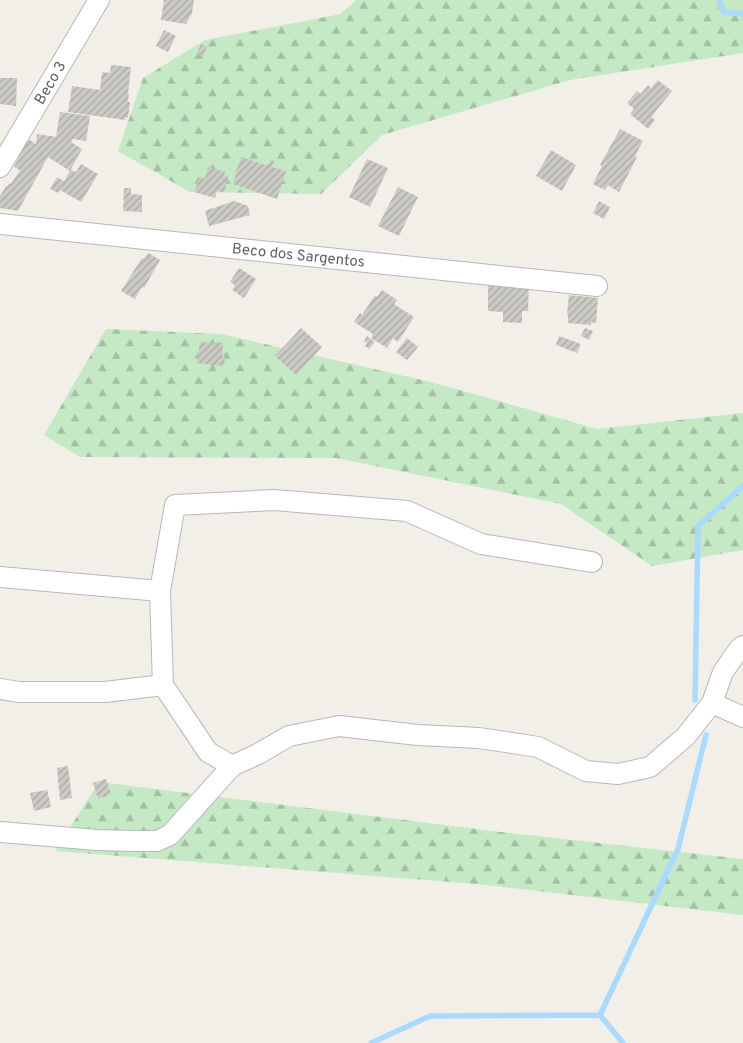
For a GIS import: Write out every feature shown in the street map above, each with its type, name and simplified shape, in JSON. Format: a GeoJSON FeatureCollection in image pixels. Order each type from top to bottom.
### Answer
{"type":"FeatureCollection","features":[{"type":"Feature","properties":{"kind":"street","name":"Beco 3"},"geometry":{"type":"LineString","coordinates":[[0,167],[99,0]]}},
{"type":"Feature","properties":{"kind":"street","name":"Beco dos Sargentos"},"geometry":{"type":"LineString","coordinates":[[0,224],[597,286]]}},
{"type":"Feature","properties":{"kind":"street"},"geometry":{"type":"LineString","coordinates":[[232,766],[208,752],[163,685],[160,592],[175,505],[274,500],[407,511],[481,544],[592,562]]}},
{"type":"Feature","properties":{"kind":"street"},"geometry":{"type":"LineString","coordinates":[[0,577],[160,592]]}},
{"type":"Feature","properties":{"kind":"street"},"geometry":{"type":"LineString","coordinates":[[0,832],[97,840],[157,841],[170,835],[232,766],[289,736],[338,726],[418,735],[479,738],[538,747],[586,771],[618,774],[650,767],[686,736],[712,703],[723,672],[743,646]]}},
{"type":"Feature","properties":{"kind":"street"},"geometry":{"type":"LineString","coordinates":[[0,689],[19,692],[105,692],[163,685]]}},
{"type":"Feature","properties":{"kind":"street"},"geometry":{"type":"LineString","coordinates":[[712,703],[743,717]]}},
{"type":"Feature","properties":{"kind":"green space"},"geometry":{"type":"Polygon","coordinates":[[[356,0],[743,0],[743,53],[570,80],[382,135],[321,194],[190,192],[118,151],[143,78],[205,40],[341,14],[356,0]]]}},
{"type":"Feature","properties":{"kind":"green space"},"geometry":{"type":"Polygon","coordinates":[[[106,329],[221,334],[435,383],[597,429],[743,413],[743,550],[652,566],[561,504],[336,458],[80,457],[44,435],[106,329]]]}},
{"type":"Feature","properties":{"kind":"green space"},"geometry":{"type":"Polygon","coordinates":[[[99,782],[501,832],[743,859],[743,915],[477,884],[55,851],[99,782]]]}},
{"type":"Feature","properties":{"kind":"building"},"geometry":{"type":"Polygon","coordinates":[[[164,0],[194,0],[192,13],[186,24],[161,20],[164,0]]]}},
{"type":"Feature","properties":{"kind":"building"},"geometry":{"type":"Polygon","coordinates":[[[164,30],[176,36],[168,52],[156,46],[164,30]]]}},
{"type":"Feature","properties":{"kind":"building"},"geometry":{"type":"Polygon","coordinates":[[[201,44],[207,47],[203,56],[197,53],[201,44]]]}},
{"type":"Feature","properties":{"kind":"building"},"geometry":{"type":"Polygon","coordinates":[[[111,65],[131,67],[128,118],[125,117],[125,120],[68,112],[72,86],[100,90],[102,72],[110,73],[111,65]]]}},
{"type":"Feature","properties":{"kind":"building"},"geometry":{"type":"Polygon","coordinates":[[[0,78],[17,78],[16,106],[0,104],[0,78]]]}},
{"type":"Feature","properties":{"kind":"building"},"geometry":{"type":"Polygon","coordinates":[[[658,80],[672,91],[651,117],[655,120],[648,129],[630,114],[634,109],[627,103],[637,91],[641,94],[648,85],[651,88],[658,80]]]}},
{"type":"Feature","properties":{"kind":"building"},"geometry":{"type":"Polygon","coordinates":[[[60,112],[90,116],[86,141],[73,139],[71,142],[82,149],[70,171],[48,157],[18,211],[0,208],[0,196],[20,170],[14,167],[28,139],[36,144],[37,134],[56,137],[60,112]]]}},
{"type":"Feature","properties":{"kind":"building"},"geometry":{"type":"Polygon","coordinates":[[[620,129],[643,141],[619,192],[608,185],[605,190],[593,184],[602,166],[600,165],[620,129]]]}},
{"type":"Feature","properties":{"kind":"building"},"geometry":{"type":"Polygon","coordinates":[[[551,150],[576,165],[562,191],[536,176],[551,150]]]}},
{"type":"Feature","properties":{"kind":"building"},"geometry":{"type":"Polygon","coordinates":[[[241,157],[268,166],[270,160],[274,161],[272,167],[286,171],[277,199],[233,184],[241,157]]]}},
{"type":"Feature","properties":{"kind":"building"},"geometry":{"type":"Polygon","coordinates":[[[367,159],[388,168],[370,207],[349,197],[367,159]]]}},
{"type":"Feature","properties":{"kind":"building"},"geometry":{"type":"Polygon","coordinates":[[[81,164],[98,174],[81,202],[60,190],[58,193],[50,189],[57,177],[64,181],[71,170],[76,172],[81,164]]]}},
{"type":"Feature","properties":{"kind":"building"},"geometry":{"type":"Polygon","coordinates":[[[208,167],[225,172],[224,176],[228,177],[224,192],[217,191],[215,198],[194,192],[200,177],[205,179],[208,167]]]}},
{"type":"Feature","properties":{"kind":"building"},"geometry":{"type":"Polygon","coordinates":[[[398,187],[418,197],[399,236],[378,226],[398,187]]]}},
{"type":"Feature","properties":{"kind":"building"},"geometry":{"type":"Polygon","coordinates":[[[124,188],[131,188],[131,194],[142,195],[142,212],[123,211],[124,188]]]}},
{"type":"Feature","properties":{"kind":"building"},"geometry":{"type":"Polygon","coordinates":[[[234,201],[248,206],[250,215],[209,226],[205,211],[234,201]]]}},
{"type":"Feature","properties":{"kind":"building"},"geometry":{"type":"Polygon","coordinates":[[[599,201],[610,207],[604,219],[593,213],[599,201]]]}},
{"type":"Feature","properties":{"kind":"building"},"geometry":{"type":"Polygon","coordinates":[[[148,253],[160,260],[144,288],[142,287],[135,299],[121,291],[142,258],[144,259],[148,253]]]}},
{"type":"Feature","properties":{"kind":"building"},"geometry":{"type":"Polygon","coordinates":[[[239,268],[256,279],[244,298],[232,290],[235,285],[230,282],[239,268]]]}},
{"type":"Feature","properties":{"kind":"building"},"geometry":{"type":"Polygon","coordinates":[[[488,284],[529,285],[528,311],[522,311],[522,323],[503,322],[503,312],[488,311],[488,284]]]}},
{"type":"Feature","properties":{"kind":"building"},"geometry":{"type":"Polygon","coordinates":[[[382,290],[397,300],[394,304],[414,317],[398,342],[393,338],[387,348],[371,338],[373,334],[354,322],[360,313],[362,315],[375,295],[377,297],[382,290]]]}},
{"type":"Feature","properties":{"kind":"building"},"geometry":{"type":"Polygon","coordinates":[[[569,295],[598,298],[596,323],[591,322],[591,325],[568,323],[569,295]]]}},
{"type":"Feature","properties":{"kind":"building"},"geometry":{"type":"Polygon","coordinates":[[[301,328],[322,347],[296,375],[275,356],[301,328]]]}},
{"type":"Feature","properties":{"kind":"building"},"geometry":{"type":"Polygon","coordinates":[[[585,328],[593,331],[589,340],[581,336],[585,328]]]}},
{"type":"Feature","properties":{"kind":"building"},"geometry":{"type":"Polygon","coordinates":[[[367,336],[375,342],[369,349],[365,346],[367,343],[364,341],[367,336]]]}},
{"type":"Feature","properties":{"kind":"building"},"geometry":{"type":"Polygon","coordinates":[[[559,336],[581,344],[577,353],[556,345],[559,336]]]}},
{"type":"Feature","properties":{"kind":"building"},"geometry":{"type":"Polygon","coordinates":[[[407,338],[418,347],[407,360],[396,352],[407,338]]]}},
{"type":"Feature","properties":{"kind":"building"},"geometry":{"type":"Polygon","coordinates":[[[200,342],[223,343],[222,356],[225,356],[224,366],[197,363],[200,342]]]}},
{"type":"Feature","properties":{"kind":"building"},"geometry":{"type":"Polygon","coordinates":[[[68,766],[72,798],[60,800],[57,768],[68,766]]]}},
{"type":"Feature","properties":{"kind":"building"},"geometry":{"type":"Polygon","coordinates":[[[106,779],[111,794],[98,799],[93,783],[106,779]]]}},
{"type":"Feature","properties":{"kind":"building"},"geometry":{"type":"Polygon","coordinates":[[[47,790],[51,807],[34,811],[30,793],[47,790]]]}},
{"type":"Feature","properties":{"kind":"waterway"},"geometry":{"type":"LineString","coordinates":[[719,0],[723,12],[743,14]]}},
{"type":"Feature","properties":{"kind":"waterway"},"geometry":{"type":"LineString","coordinates":[[695,700],[698,526],[743,486]]}},
{"type":"Feature","properties":{"kind":"waterway"},"geometry":{"type":"LineString","coordinates":[[600,1015],[678,849],[706,735]]}},
{"type":"Feature","properties":{"kind":"waterway"},"geometry":{"type":"LineString","coordinates":[[371,1043],[430,1016],[600,1015],[623,1043]]}}]}
